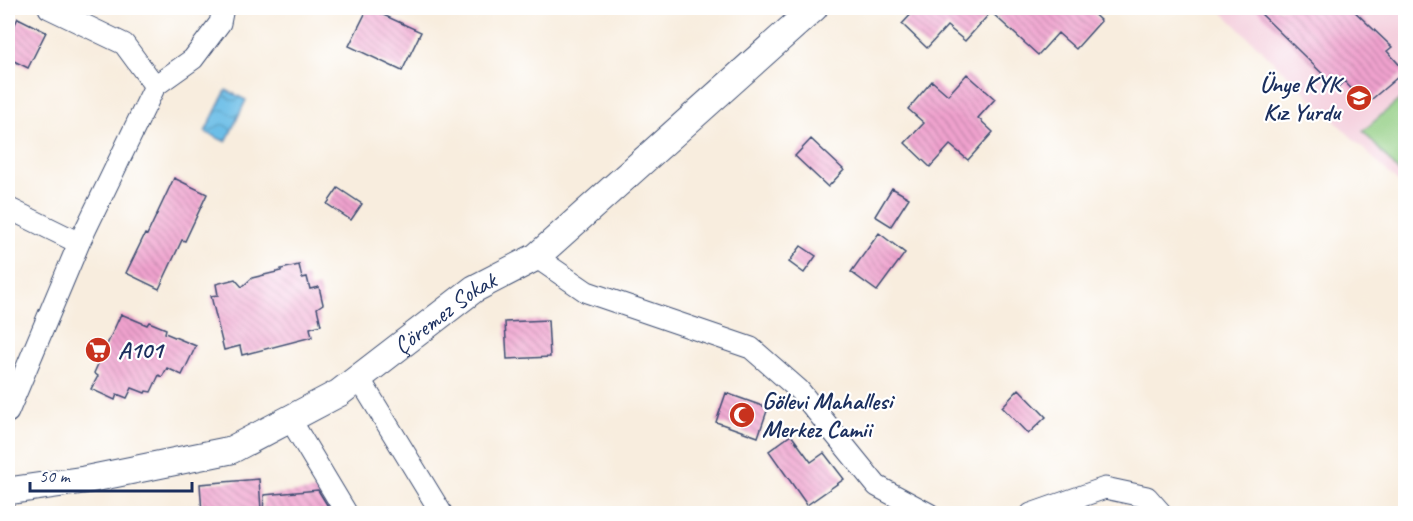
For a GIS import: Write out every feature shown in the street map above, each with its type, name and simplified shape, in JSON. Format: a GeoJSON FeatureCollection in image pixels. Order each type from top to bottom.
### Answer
{"type":"FeatureCollection","features":[{"type":"Feature","properties":{"kind":"street"},"geometry":{"type":"LineString","coordinates":[[49,8],[124,44],[155,86]]}},
{"type":"Feature","properties":{"kind":"street"},"geometry":{"type":"LineString","coordinates":[[8,412],[80,243],[155,86],[192,59],[220,23],[223,8]]}},
{"type":"Feature","properties":{"kind":"street","name":"Çöremez Sokak"},"geometry":{"type":"LineString","coordinates":[[8,491],[84,480],[231,450],[339,393],[474,289],[536,257],[814,8]]}},
{"type":"Feature","properties":{"kind":"street"},"geometry":{"type":"LineString","coordinates":[[8,208],[80,243]]}},
{"type":"Feature","properties":{"kind":"street"},"geometry":{"type":"LineString","coordinates":[[536,257],[587,292],[751,348],[798,390],[877,486],[929,513]]}},
{"type":"Feature","properties":{"kind":"street"},"geometry":{"type":"LineString","coordinates":[[358,378],[442,513]]}},
{"type":"Feature","properties":{"kind":"street"},"geometry":{"type":"LineString","coordinates":[[290,419],[347,513]]}},
{"type":"Feature","properties":{"kind":"street"},"geometry":{"type":"LineString","coordinates":[[1031,513],[1105,488],[1147,497],[1162,513]]}},
{"type":"Feature","properties":{"kind":"shaded area","name":"Ünye KYK Kız Yurdu"},"geometry":{"type":"Polygon","coordinates":[[[1218,8],[1405,8],[1405,189],[1218,8]]]}},
{"type":"Feature","properties":{"kind":"green space"},"geometry":{"type":"Polygon","coordinates":[[[1399,100],[1405,107],[1405,179],[1363,131],[1399,100]]]}},
{"type":"Feature","properties":{"kind":"water"},"geometry":{"type":"Polygon","coordinates":[[[226,90],[246,100],[226,142],[205,132],[226,90]]]}},
{"type":"Feature","properties":{"kind":"building"},"geometry":{"type":"Polygon","coordinates":[[[368,8],[421,32],[402,71],[349,46],[368,8]]]}},
{"type":"Feature","properties":{"kind":"building"},"geometry":{"type":"Polygon","coordinates":[[[917,8],[1087,8],[1101,21],[1076,49],[1058,33],[1038,55],[991,12],[965,41],[947,26],[927,48],[902,24],[917,8]]]}},
{"type":"Feature","properties":{"kind":"building"},"geometry":{"type":"Polygon","coordinates":[[[1255,8],[1351,8],[1392,47],[1387,51],[1405,71],[1366,104],[1344,81],[1337,88],[1255,8]]]}},
{"type":"Feature","properties":{"kind":"building"},"geometry":{"type":"Polygon","coordinates":[[[18,18],[46,32],[28,68],[8,58],[8,39],[18,18]]]}},
{"type":"Feature","properties":{"kind":"building"},"geometry":{"type":"Polygon","coordinates":[[[967,74],[995,99],[978,118],[993,132],[968,160],[950,145],[930,167],[905,143],[924,123],[908,109],[932,81],[948,95],[967,74]]]}},
{"type":"Feature","properties":{"kind":"building"},"geometry":{"type":"Polygon","coordinates":[[[811,139],[844,170],[828,187],[795,156],[811,139]]]}},
{"type":"Feature","properties":{"kind":"building"},"geometry":{"type":"Polygon","coordinates":[[[174,178],[207,194],[159,289],[126,273],[174,178]]]}},
{"type":"Feature","properties":{"kind":"building"},"geometry":{"type":"Polygon","coordinates":[[[338,188],[362,204],[351,220],[327,204],[338,188]]]}},
{"type":"Feature","properties":{"kind":"building"},"geometry":{"type":"Polygon","coordinates":[[[892,188],[909,198],[891,226],[875,216],[892,188]]]}},
{"type":"Feature","properties":{"kind":"building"},"geometry":{"type":"Polygon","coordinates":[[[879,233],[905,253],[877,291],[851,272],[879,233]]]}},
{"type":"Feature","properties":{"kind":"building"},"geometry":{"type":"Polygon","coordinates":[[[801,246],[816,256],[804,273],[789,262],[801,246]]]}},
{"type":"Feature","properties":{"kind":"building"},"geometry":{"type":"Polygon","coordinates":[[[299,265],[302,278],[307,277],[310,289],[319,287],[323,304],[317,308],[321,325],[310,328],[312,337],[242,355],[240,346],[224,350],[211,296],[218,295],[216,284],[235,279],[242,287],[252,278],[299,265]]]}},
{"type":"Feature","properties":{"kind":"building"},"geometry":{"type":"Polygon","coordinates":[[[121,314],[147,325],[149,322],[166,329],[165,333],[196,346],[182,375],[167,368],[162,377],[159,375],[151,392],[146,391],[145,393],[132,388],[127,398],[117,394],[115,400],[91,389],[98,376],[94,373],[121,314]]]}},
{"type":"Feature","properties":{"kind":"building"},"geometry":{"type":"Polygon","coordinates":[[[548,320],[550,357],[507,359],[505,322],[548,320]]]}},
{"type":"Feature","properties":{"kind":"building"},"geometry":{"type":"Polygon","coordinates":[[[1019,389],[1046,417],[1028,434],[1002,407],[1019,389]]]}},
{"type":"Feature","properties":{"kind":"building","name":"Gölevi Mahallesi Merkez Camii"},"geometry":{"type":"Polygon","coordinates":[[[726,393],[768,408],[758,437],[716,422],[726,393]]]}},
{"type":"Feature","properties":{"kind":"building"},"geometry":{"type":"Polygon","coordinates":[[[791,435],[811,462],[824,453],[844,479],[807,505],[769,451],[791,435]]]}},
{"type":"Feature","properties":{"kind":"building"},"geometry":{"type":"Polygon","coordinates":[[[259,479],[261,510],[202,513],[200,484],[259,479]]]}},
{"type":"Feature","properties":{"kind":"building"},"geometry":{"type":"Polygon","coordinates":[[[318,490],[332,513],[263,513],[264,495],[318,490]]]}},
{"type":"Feature","properties":{"kind":"place","name":"Ünye KYK Kız Yurdu"},"geometry":{"type":"Point","coordinates":[1359,98]}},
{"type":"Feature","properties":{"kind":"place","name":"A101"},"geometry":{"type":"Point","coordinates":[98,350]}},
{"type":"Feature","properties":{"kind":"place","name":"Gölevi Mahallesi Merkez Camii"},"geometry":{"type":"Point","coordinates":[742,415]}}]}
